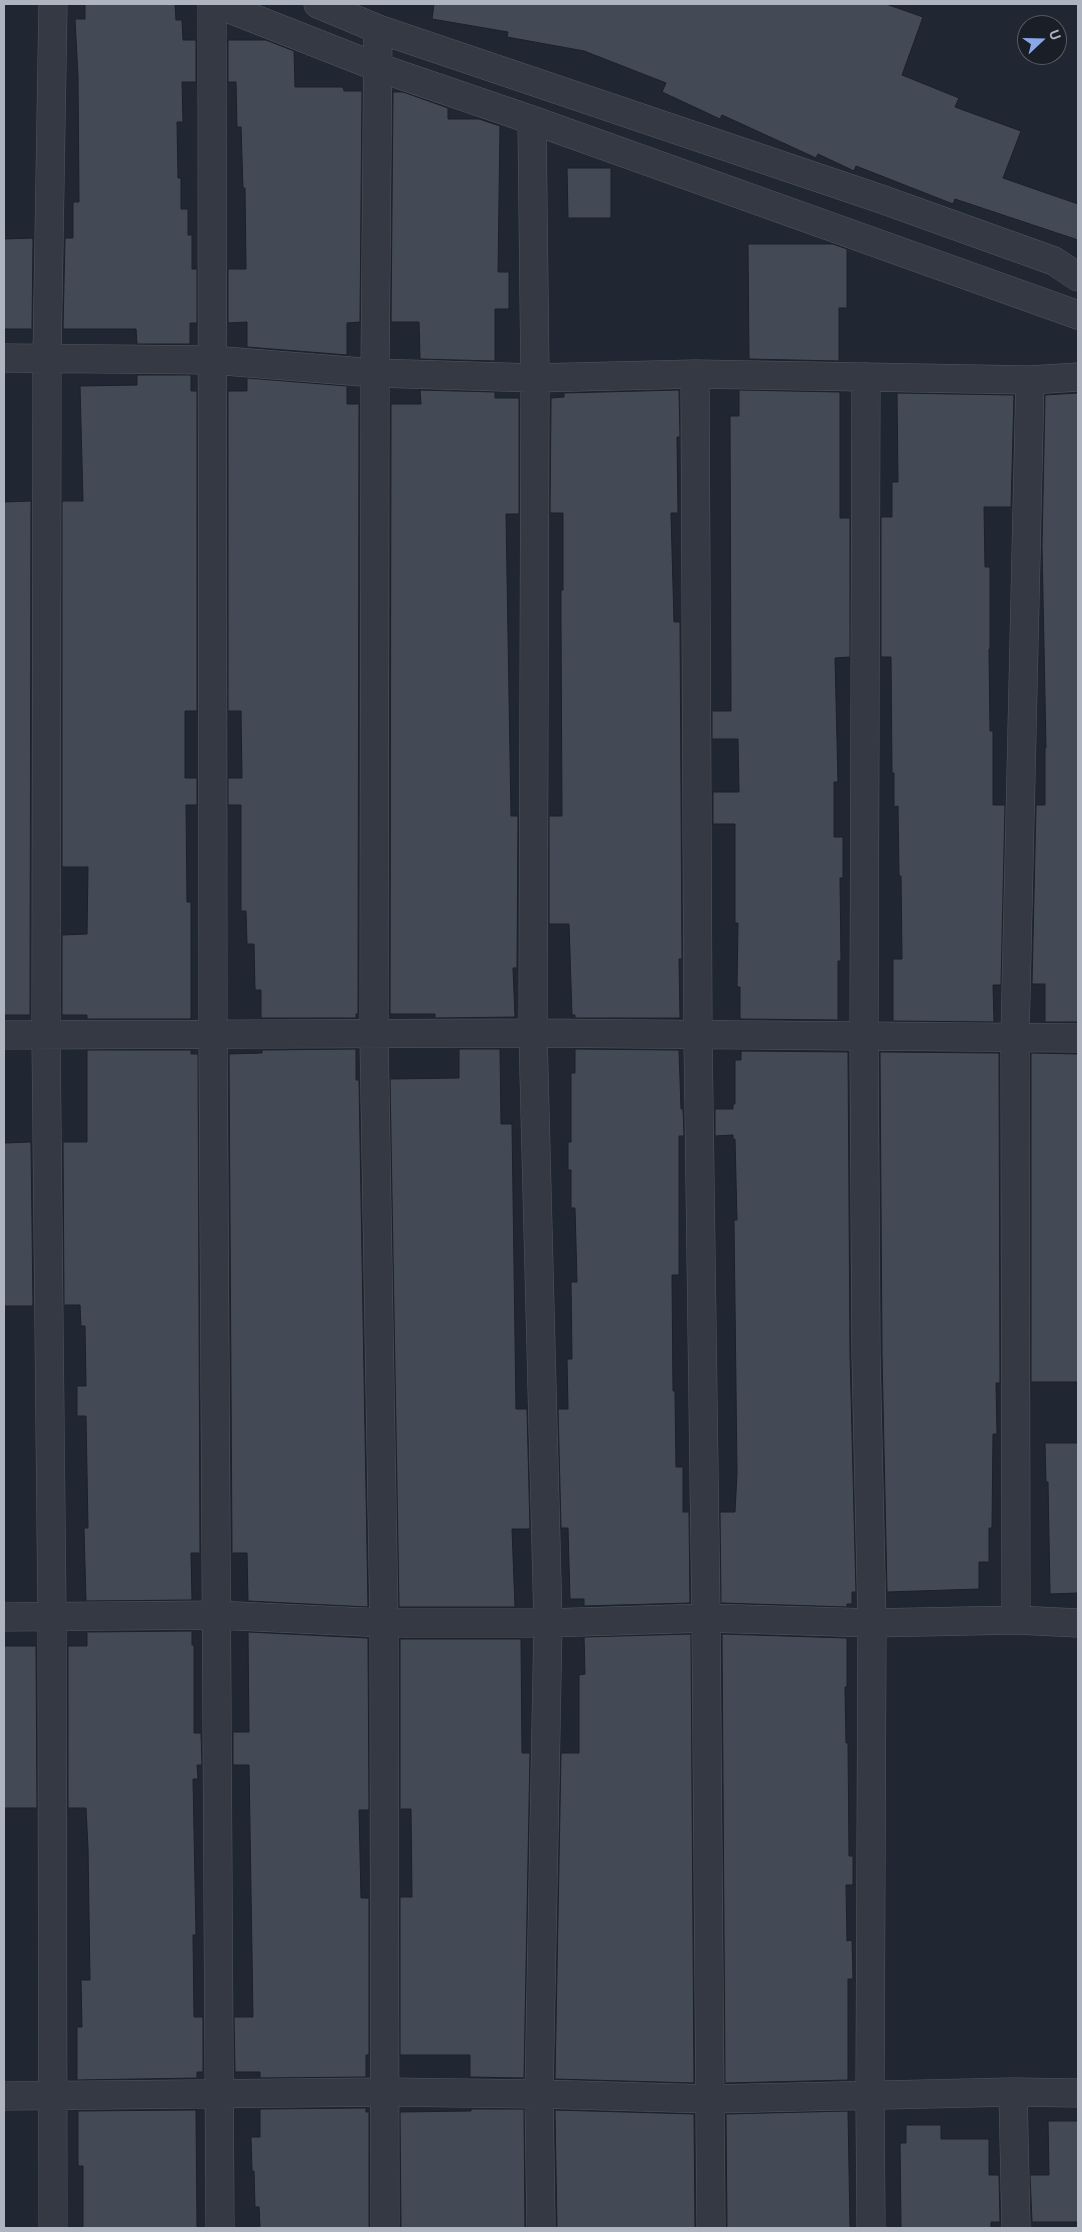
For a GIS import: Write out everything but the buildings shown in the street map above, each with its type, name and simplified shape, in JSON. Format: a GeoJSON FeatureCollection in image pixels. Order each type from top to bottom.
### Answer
{"type":"FeatureCollection","features":[{"type":"Feature","properties":{"kind":"street"},"geometry":{"type":"LineString","coordinates":[[53,4],[46,358],[46,1034],[52,1616],[53,2228]]}},
{"type":"Feature","properties":{"kind":"street"},"geometry":{"type":"LineString","coordinates":[[212,4],[215,1615],[220,2228]]}},
{"type":"Feature","properties":{"kind":"street"},"geometry":{"type":"LineString","coordinates":[[217,4],[377,67],[532,120],[1078,315]]}},
{"type":"Feature","properties":{"kind":"street"},"geometry":{"type":"LineString","coordinates":[[318,4],[378,29],[881,199],[1054,261],[1078,277]]}},
{"type":"Feature","properties":{"kind":"street"},"geometry":{"type":"LineString","coordinates":[[378,29],[375,373],[374,1035],[384,1623],[385,2228]]}},
{"type":"Feature","properties":{"kind":"street"},"geometry":{"type":"LineString","coordinates":[[532,120],[536,378],[533,1033],[548,1624],[539,2094],[541,2228]]}},
{"type":"Feature","properties":{"kind":"street"},"geometry":{"type":"LineString","coordinates":[[4,358],[212,360],[375,373],[536,378],[695,374],[1030,380],[1078,377]]}},
{"type":"Feature","properties":{"kind":"street"},"geometry":{"type":"LineString","coordinates":[[695,374],[698,1036],[712,2228]]}},
{"type":"Feature","properties":{"kind":"street"},"geometry":{"type":"LineString","coordinates":[[866,377],[864,1037],[866,1354],[872,1623],[871,2228]]}},
{"type":"Feature","properties":{"kind":"street"},"geometry":{"type":"LineString","coordinates":[[1016,1620],[1015,1037],[1030,380]]}},
{"type":"Feature","properties":{"kind":"street"},"geometry":{"type":"LineString","coordinates":[[4,1035],[533,1033],[1078,1038]]}},
{"type":"Feature","properties":{"kind":"street"},"geometry":{"type":"LineString","coordinates":[[4,1617],[215,1615],[384,1623],[548,1624],[706,1618],[872,1623],[1016,1620],[1078,1623]]}},
{"type":"Feature","properties":{"kind":"street"},"geometry":{"type":"LineString","coordinates":[[4,2096],[54,2097],[220,2092],[384,2092],[711,2099],[1013,2092],[1078,2093]]}},
{"type":"Feature","properties":{"kind":"street"},"geometry":{"type":"LineString","coordinates":[[1013,2092],[1016,2228]]}}]}
